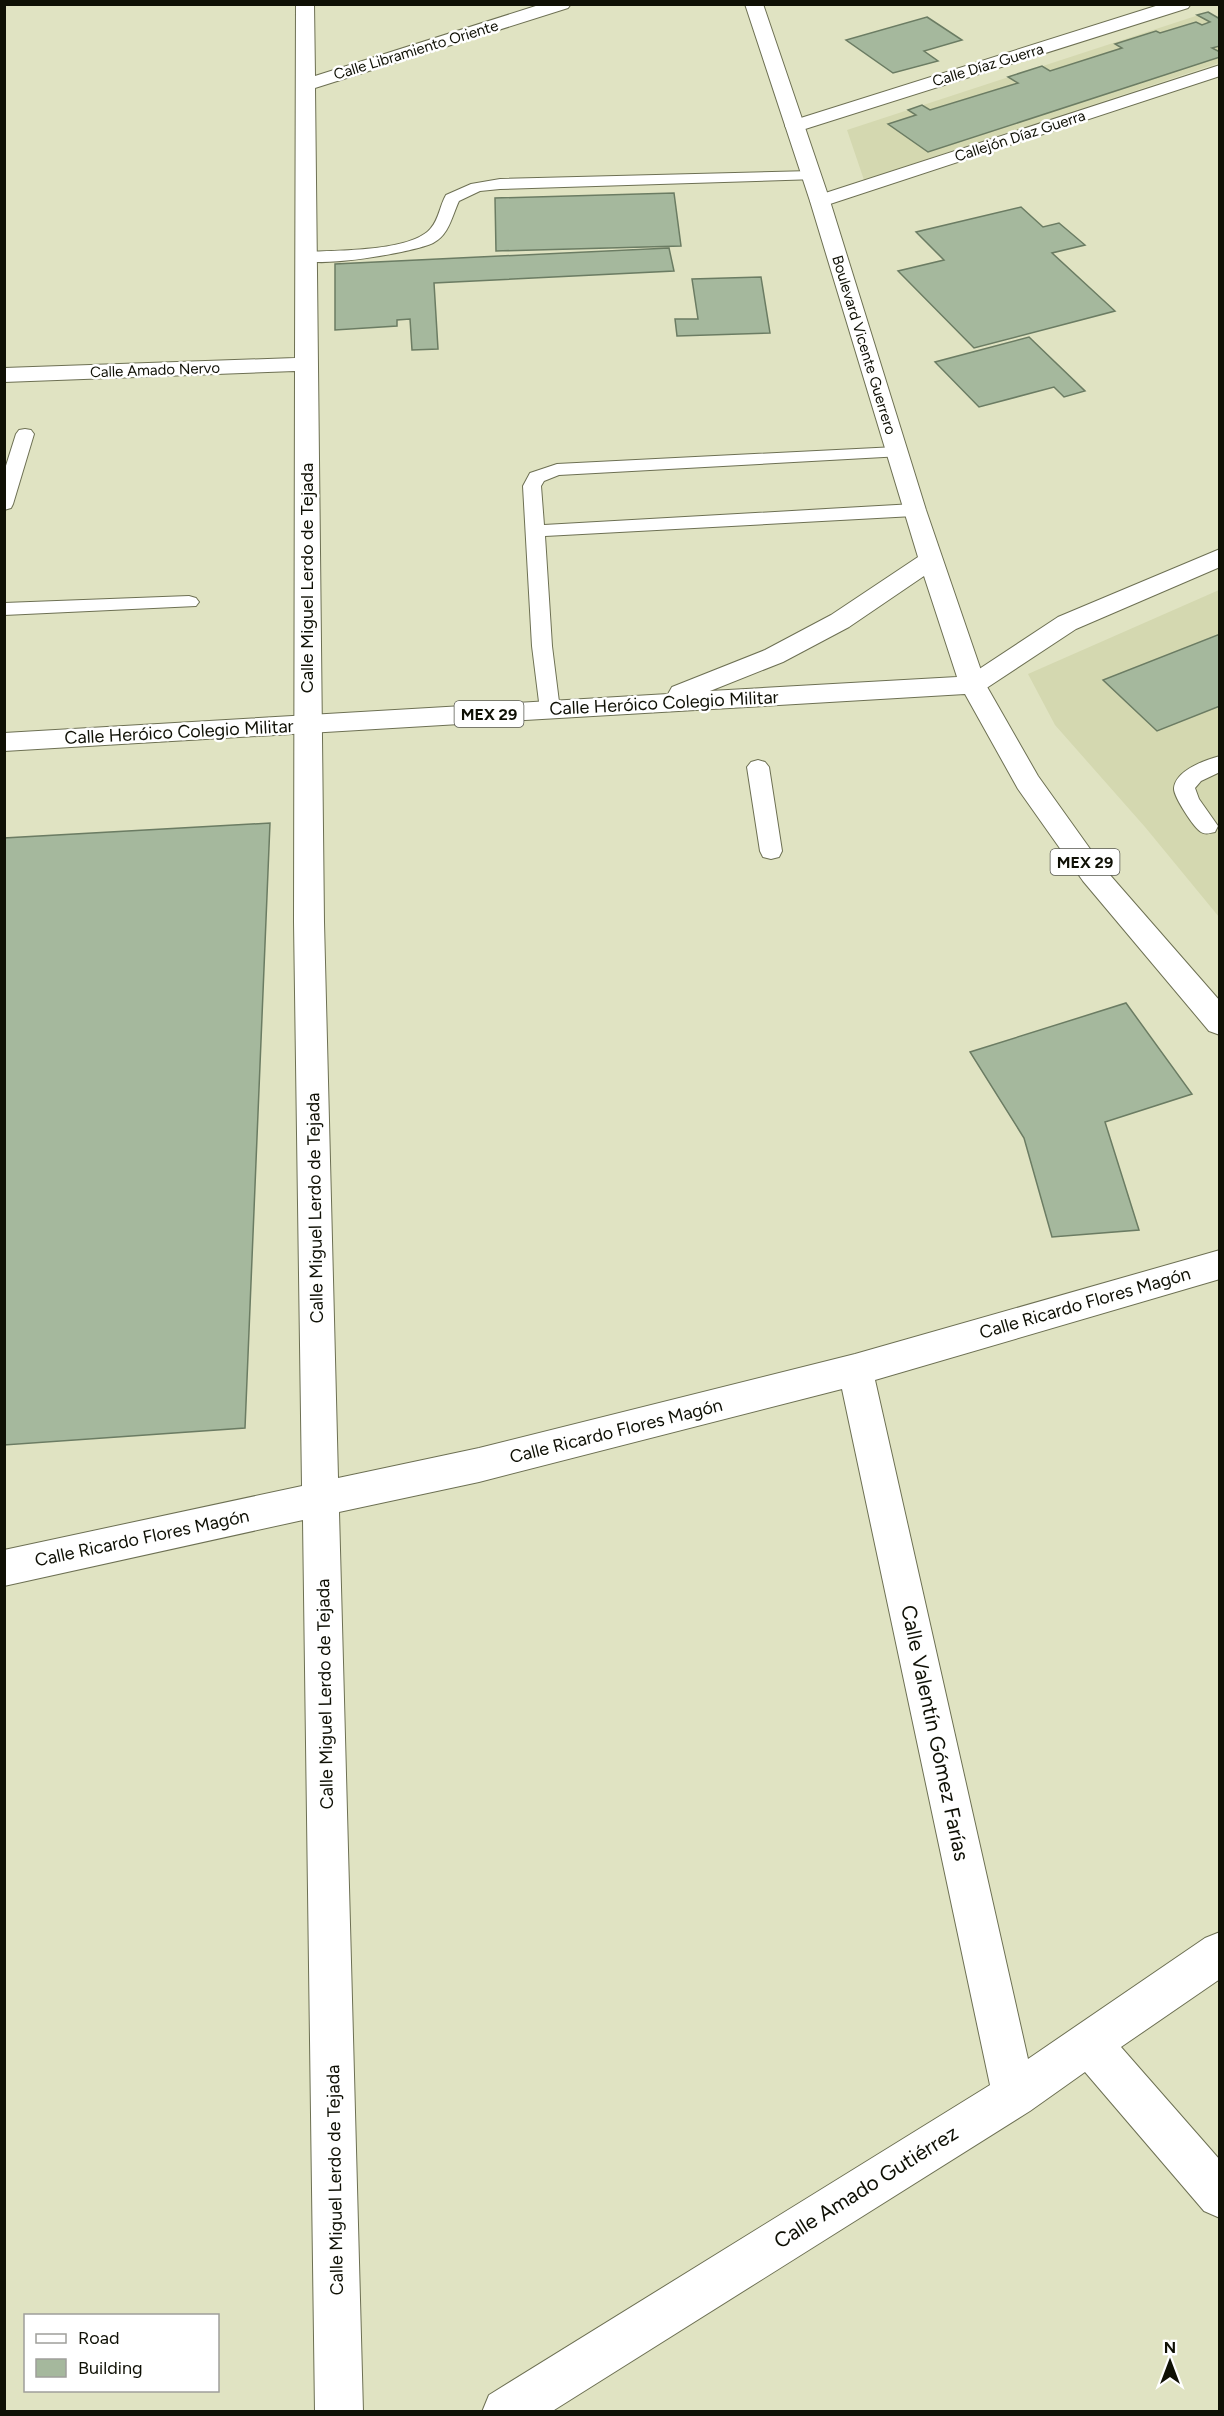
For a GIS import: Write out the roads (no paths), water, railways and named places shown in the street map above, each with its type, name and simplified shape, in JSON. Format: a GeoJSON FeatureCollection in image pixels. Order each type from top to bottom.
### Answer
{"type":"FeatureCollection","features":[{"type":"Feature","properties":{"kind":"street","name":"Calle Miguel Lerdo de Tejada"},"geometry":{"type":"LineString","coordinates":[[305,4],[307,724],[339,2412]]}},
{"type":"Feature","properties":{"kind":"street","name":"Calle Libramiento Oriente"},"geometry":{"type":"LineString","coordinates":[[305,85],[562,4]]}},
{"type":"Feature","properties":{"kind":"street","name":"Boulevard Vicente Guerrero"},"geometry":{"type":"LineString","coordinates":[[754,4],[820,201],[914,510],[973,685]]}},
{"type":"Feature","properties":{"kind":"street","name":"Calle Díaz Guerra"},"geometry":{"type":"LineString","coordinates":[[795,126],[1182,4]]}},
{"type":"Feature","properties":{"kind":"street","name":"Callejón Díaz Guerra"},"geometry":{"type":"LineString","coordinates":[[820,201],[1220,70]]}},
{"type":"Feature","properties":{"kind":"street","name":"Calle Amado Nervo"},"geometry":{"type":"LineString","coordinates":[[4,375],[306,364]]}},
{"type":"Feature","properties":{"kind":"street"},"geometry":{"type":"LineString","coordinates":[[973,685],[1067,622],[1220,557]]}},
{"type":"Feature","properties":{"kind":"street"},"geometry":{"type":"LineString","coordinates":[[655,704],[774,656],[840,621],[932,559]]}},
{"type":"Feature","properties":{"kind":"street","name":"Calle Heróico Colegio Militar"},"geometry":{"type":"LineString","coordinates":[[4,742],[973,685]]}},
{"type":"Feature","properties":{"kind":"street","name":"MEX 29"},"geometry":{"type":"LineString","coordinates":[[973,685],[1028,783],[1094,874],[1216,1012]]}},
{"type":"Feature","properties":{"kind":"street","name":"Calle Ricardo Flores Magón"},"geometry":{"type":"LineString","coordinates":[[4,1568],[479,1465],[855,1370],[1220,1264]]}},
{"type":"Feature","properties":{"kind":"street","name":"Calle Valentín Gómez Farías"},"geometry":{"type":"LineString","coordinates":[[855,1370],[1014,2095]]}},
{"type":"Feature","properties":{"kind":"street","name":"Calle Amado Gutiérrez"},"geometry":{"type":"LineString","coordinates":[[506,2412],[1014,2095],[1220,1953]]}},
{"type":"Feature","properties":{"kind":"street"},"geometry":{"type":"LineString","coordinates":[[1089,2042],[1220,2195]]}},
{"type":"Feature","properties":{"kind":"lane"},"geometry":{"type":"LineString","coordinates":[[306,257],[401,248],[420,244],[437,232],[452,198],[477,187],[500,184],[812,176]]}},
{"type":"Feature","properties":{"kind":"lane"},"geometry":{"type":"LineString","coordinates":[[4,504],[25,434]]}},
{"type":"Feature","properties":{"kind":"lane"},"geometry":{"type":"LineString","coordinates":[[550,710],[542,646],[532,486],[537,477],[557,470],[896,452]]}},
{"type":"Feature","properties":{"kind":"lane"},"geometry":{"type":"LineString","coordinates":[[535,531],[914,510]]}},
{"type":"Feature","properties":{"kind":"lane"},"geometry":{"type":"LineString","coordinates":[[4,609],[189,602]]}},
{"type":"Feature","properties":{"kind":"lane"},"geometry":{"type":"LineString","coordinates":[[1207,826],[1187,799],[1184,791],[1185,783],[1191,776],[1220,763]]}},
{"type":"Feature","properties":{"kind":"lane"},"geometry":{"type":"LineString","coordinates":[[758,767],[771,851]]}}]}
